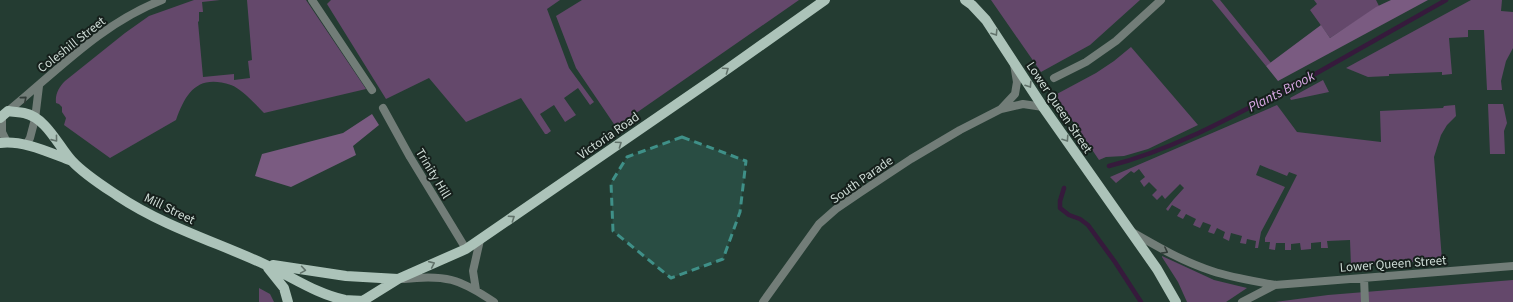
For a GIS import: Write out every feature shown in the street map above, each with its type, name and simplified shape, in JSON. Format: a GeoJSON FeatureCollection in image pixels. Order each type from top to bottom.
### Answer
{"type":"FeatureCollection","features":[{"type":"Feature","properties":{"kind":"main road","name":"Victoria Road"},"geometry":{"type":"LineString","coordinates":[[362,301],[398,279],[466,249],[480,240],[825,0]]}},
{"type":"Feature","properties":{"kind":"main road","name":"Lower Queen Street"},"geometry":{"type":"LineString","coordinates":[[969,2],[986,20],[1043,107],[1157,269],[1176,302]]}},
{"type":"Feature","properties":{"kind":"main road"},"geometry":{"type":"LineString","coordinates":[[3,116],[25,113],[36,119]]}},
{"type":"Feature","properties":{"kind":"main road","name":"Mill Street"},"geometry":{"type":"LineString","coordinates":[[36,119],[54,137],[72,161],[119,197],[157,218],[214,244],[264,264],[333,297],[362,301]]}},
{"type":"Feature","properties":{"kind":"main road","name":"Mill Street"},"geometry":{"type":"LineString","coordinates":[[3,143],[26,145],[72,161]]}},
{"type":"Feature","properties":{"kind":"main road","name":"Mill Street"},"geometry":{"type":"LineString","coordinates":[[264,264],[346,276],[398,279]]}},
{"type":"Feature","properties":{"kind":"main road","name":"Mill Street"},"geometry":{"type":"LineString","coordinates":[[264,264],[284,288],[288,302]]}},
{"type":"Feature","properties":{"kind":"street","name":"Coleshill Street"},"geometry":{"type":"LineString","coordinates":[[3,116],[39,86],[48,76],[108,29],[134,13],[162,0]]}},
{"type":"Feature","properties":{"kind":"street"},"geometry":{"type":"LineString","coordinates":[[312,0],[372,90]]}},
{"type":"Feature","properties":{"kind":"street"},"geometry":{"type":"LineString","coordinates":[[1054,78],[1086,62],[1116,41],[1161,0]]}},
{"type":"Feature","properties":{"kind":"street","name":"South Parade"},"geometry":{"type":"LineString","coordinates":[[1001,109],[1015,94],[1017,82],[1014,63]]}},
{"type":"Feature","properties":{"kind":"street"},"geometry":{"type":"LineString","coordinates":[[26,145],[30,138],[36,119],[39,86]]}},
{"type":"Feature","properties":{"kind":"street","name":"South Parade"},"geometry":{"type":"LineString","coordinates":[[764,302],[819,224],[836,209],[911,159],[966,127],[1001,109],[1023,104],[1043,107]]}},
{"type":"Feature","properties":{"kind":"street","name":"Trinity Hill"},"geometry":{"type":"LineString","coordinates":[[383,108],[410,157],[466,249]]}},
{"type":"Feature","properties":{"kind":"street"},"geometry":{"type":"LineString","coordinates":[[3,116],[3,143]]}},
{"type":"Feature","properties":{"kind":"street","name":"Lower Queen Street"},"geometry":{"type":"LineString","coordinates":[[1131,232],[1181,259],[1212,271],[1275,285],[1513,266]]}},
{"type":"Feature","properties":{"kind":"street"},"geometry":{"type":"LineString","coordinates":[[476,290],[473,271],[480,240]]}},
{"type":"Feature","properties":{"kind":"street"},"geometry":{"type":"LineString","coordinates":[[398,279],[425,276],[451,279],[476,290],[494,302]]}},
{"type":"Feature","properties":{"kind":"street"},"geometry":{"type":"LineString","coordinates":[[1364,278],[1365,302]]}},
{"type":"Feature","properties":{"kind":"street","name":"Lower Queen Street"},"geometry":{"type":"LineString","coordinates":[[1242,302],[1275,285]]}},
{"type":"Feature","properties":{"kind":"highlighted area"},"geometry":{"type":"Polygon","coordinates":[[[682,137],[746,161],[740,212],[723,259],[671,278],[613,231],[611,183],[627,157],[682,137]]]}},
{"type":"Feature","properties":{"kind":"shaded area"},"geometry":{"type":"Polygon","coordinates":[[[194,0],[220,0],[202,2],[203,12],[199,12],[198,22],[203,77],[234,74],[234,80],[250,78],[248,61],[252,60],[247,0],[306,0],[366,89],[264,113],[244,94],[231,85],[220,82],[202,84],[189,94],[184,101],[176,120],[110,158],[64,125],[66,118],[62,112],[62,107],[56,103],[56,97],[65,81],[125,33],[149,16],[194,0]]]}},
{"type":"Feature","properties":{"kind":"shaded area"},"geometry":{"type":"Polygon","coordinates":[[[331,0],[560,0],[547,9],[569,68],[594,102],[590,105],[578,88],[564,98],[576,115],[565,122],[554,105],[540,114],[551,131],[545,134],[521,98],[466,122],[429,78],[386,99],[327,4],[331,0]]]}},
{"type":"Feature","properties":{"kind":"shaded area"},"geometry":{"type":"Polygon","coordinates":[[[582,0],[799,0],[616,127],[576,68],[556,16],[582,0]]]}},
{"type":"Feature","properties":{"kind":"shaded area"},"geometry":{"type":"Polygon","coordinates":[[[991,0],[1140,0],[1090,45],[1041,72],[991,0]]]}},
{"type":"Feature","properties":{"kind":"shaded area"},"geometry":{"type":"Polygon","coordinates":[[[1212,0],[1220,0],[1271,63],[1266,66],[1212,0]]]}},
{"type":"Feature","properties":{"kind":"shaded area"},"geometry":{"type":"Polygon","coordinates":[[[1314,0],[1376,0],[1379,6],[1330,38],[1310,10],[1317,4],[1314,0]]]}},
{"type":"Feature","properties":{"kind":"shaded area"},"geometry":{"type":"Polygon","coordinates":[[[1391,0],[1428,0],[1278,81],[1266,66],[1321,25],[1330,38],[1376,7],[1391,0]]]}},
{"type":"Feature","properties":{"kind":"shaded area"},"geometry":{"type":"Polygon","coordinates":[[[1471,0],[1502,0],[1501,11],[1513,12],[1513,48],[1506,61],[1501,81],[1502,90],[1487,90],[1484,30],[1468,30],[1468,37],[1449,38],[1452,74],[1442,75],[1442,72],[1389,74],[1389,76],[1368,77],[1346,68],[1471,0]]]}},
{"type":"Feature","properties":{"kind":"shaded area"},"geometry":{"type":"Polygon","coordinates":[[[1131,47],[1198,125],[1148,149],[1124,156],[1106,157],[1099,160],[1055,95],[1096,73],[1131,47]]]}},
{"type":"Feature","properties":{"kind":"shaded area"},"geometry":{"type":"Polygon","coordinates":[[[1323,80],[1329,92],[1291,100],[1290,98],[1323,80]]]}},
{"type":"Feature","properties":{"kind":"shaded area"},"geometry":{"type":"Polygon","coordinates":[[[1488,104],[1503,104],[1507,123],[1504,131],[1505,154],[1490,154],[1488,104]]]}},
{"type":"Feature","properties":{"kind":"shaded area"},"geometry":{"type":"Polygon","coordinates":[[[1277,105],[1297,132],[1381,142],[1380,111],[1443,108],[1444,106],[1455,105],[1456,116],[1447,125],[1441,135],[1434,157],[1442,260],[1351,266],[1350,240],[1327,241],[1328,248],[1321,248],[1321,242],[1311,243],[1311,249],[1301,250],[1300,243],[1291,244],[1291,250],[1285,250],[1285,243],[1276,243],[1275,250],[1269,249],[1270,242],[1265,242],[1265,238],[1297,175],[1289,172],[1287,176],[1260,165],[1256,175],[1285,187],[1261,232],[1258,248],[1255,248],[1256,241],[1247,239],[1246,244],[1240,243],[1242,236],[1231,233],[1229,241],[1223,238],[1225,232],[1217,228],[1214,234],[1208,232],[1211,225],[1203,222],[1200,228],[1193,225],[1196,219],[1186,214],[1183,219],[1177,216],[1181,210],[1172,205],[1168,211],[1166,209],[1184,188],[1180,184],[1165,199],[1162,195],[1157,200],[1152,195],[1157,190],[1149,182],[1144,187],[1140,181],[1145,177],[1139,169],[1134,173],[1131,171],[1116,183],[1110,177],[1277,105]]]}},
{"type":"Feature","properties":{"kind":"shaded area"},"geometry":{"type":"Polygon","coordinates":[[[372,114],[379,125],[353,146],[356,155],[291,187],[255,176],[262,154],[343,133],[372,114]]]}},
{"type":"Feature","properties":{"kind":"shaded area"},"geometry":{"type":"Polygon","coordinates":[[[1162,256],[1214,280],[1247,288],[1226,302],[1187,302],[1178,282],[1162,256]]]}},
{"type":"Feature","properties":{"kind":"shaded area"},"geometry":{"type":"Polygon","coordinates":[[[1513,280],[1513,302],[1275,302],[1328,295],[1513,280]]]}},
{"type":"Feature","properties":{"kind":"shaded area"},"geometry":{"type":"Polygon","coordinates":[[[259,288],[270,294],[274,302],[259,302],[259,288]]]}},
{"type":"Feature","properties":{"kind":"waterway","name":"Plants Brook"},"geometry":{"type":"LineString","coordinates":[[1109,166],[1174,144],[1206,130],[1262,101],[1285,91],[1446,0]]}},
{"type":"Feature","properties":{"kind":"waterway","name":"Plants Brook"},"geometry":{"type":"LineString","coordinates":[[1064,188],[1060,201],[1060,208],[1069,215],[1080,219],[1088,225],[1115,262],[1141,302]]}}]}
